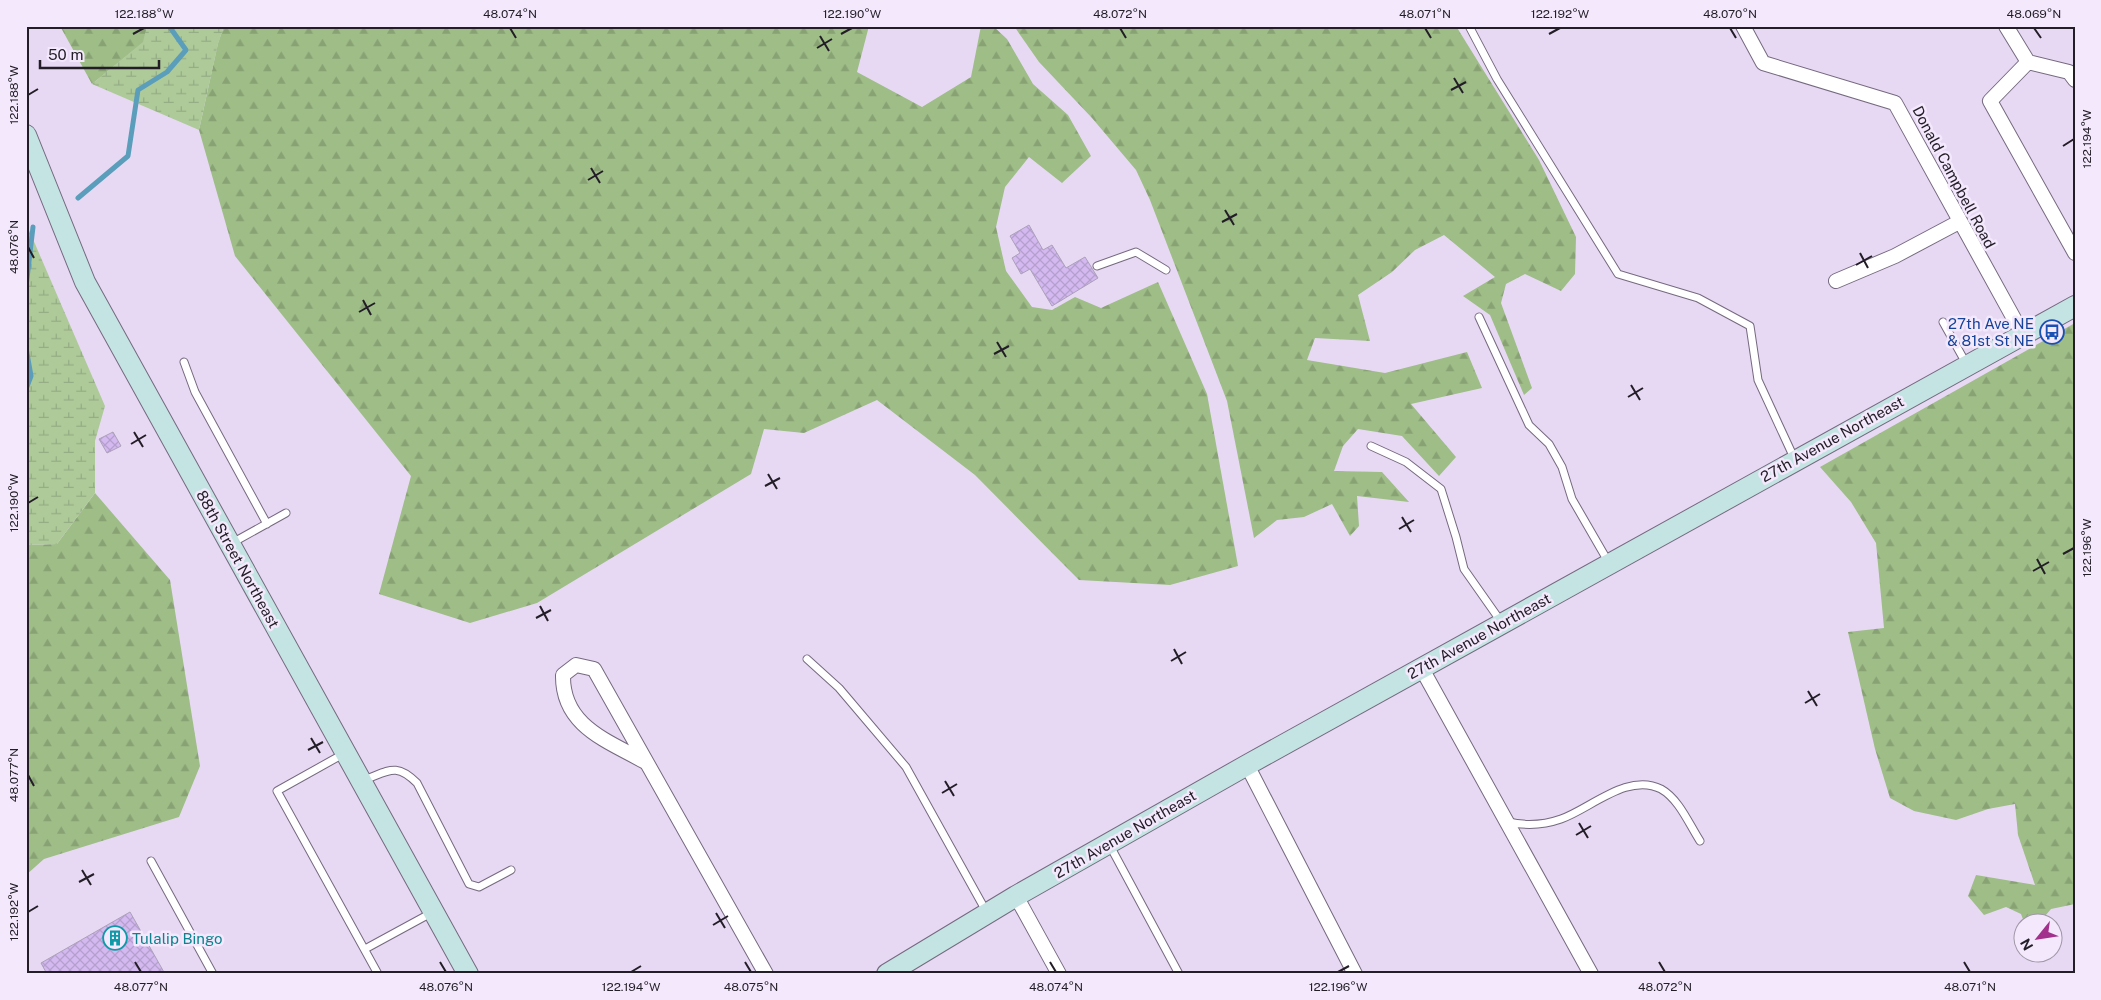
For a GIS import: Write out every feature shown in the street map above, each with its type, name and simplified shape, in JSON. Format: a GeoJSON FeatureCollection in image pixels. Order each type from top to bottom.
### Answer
{"type":"FeatureCollection","features":[{"type":"Feature","properties":{"kind":"street","name":"Donald Campbell Road"},"geometry":{"type":"LineString","coordinates":[[1743,26],[1763,63],[1895,103],[2023,335]]}},
{"type":"Feature","properties":{"kind":"street"},"geometry":{"type":"LineString","coordinates":[[2006,26],[2028,62],[2069,72],[2075,80]]}},
{"type":"Feature","properties":{"kind":"street"},"geometry":{"type":"LineString","coordinates":[[2028,62],[1990,101],[2075,253]]}},
{"type":"Feature","properties":{"kind":"street","name":"88th Street Northeast"},"geometry":{"type":"LineString","coordinates":[[26,135],[85,282],[468,974]]}},
{"type":"Feature","properties":{"kind":"street"},"geometry":{"type":"LineString","coordinates":[[1836,281],[1895,256],[1959,222]]}},
{"type":"Feature","properties":{"kind":"street","name":"27th Avenue Northeast"},"geometry":{"type":"LineString","coordinates":[[887,974],[1016,896],[1247,765],[2075,306]]}},
{"type":"Feature","properties":{"kind":"street"},"geometry":{"type":"LineString","coordinates":[[647,763],[582,726],[568,706],[563,690],[564,675],[576,665],[594,669],[766,974]]}},
{"type":"Feature","properties":{"kind":"street"},"geometry":{"type":"LineString","coordinates":[[1422,668],[1591,974]]}},
{"type":"Feature","properties":{"kind":"street"},"geometry":{"type":"LineString","coordinates":[[1247,765],[1355,974]]}},
{"type":"Feature","properties":{"kind":"street"},"geometry":{"type":"LineString","coordinates":[[1016,896],[1059,974]]}},
{"type":"Feature","properties":{"kind":"lane"},"geometry":{"type":"LineString","coordinates":[[1469,26],[1497,79],[1618,274],[1698,298],[1750,326],[1758,380],[1795,460]]}},
{"type":"Feature","properties":{"kind":"lane"},"geometry":{"type":"LineString","coordinates":[[1096,266],[1136,252],[1166,270]]}},
{"type":"Feature","properties":{"kind":"lane"},"geometry":{"type":"LineString","coordinates":[[1480,317],[1529,425],[1548,444],[1557,459],[1572,499],[1609,564]]}},
{"type":"Feature","properties":{"kind":"lane"},"geometry":{"type":"LineString","coordinates":[[1943,322],[1967,365]]}},
{"type":"Feature","properties":{"kind":"lane"},"geometry":{"type":"LineString","coordinates":[[184,362],[195,392],[268,524]]}},
{"type":"Feature","properties":{"kind":"lane"},"geometry":{"type":"LineString","coordinates":[[1371,446],[1406,462],[1441,489],[1464,569],[1502,624]]}},
{"type":"Feature","properties":{"kind":"lane"},"geometry":{"type":"LineString","coordinates":[[230,545],[286,513]]}},
{"type":"Feature","properties":{"kind":"lane"},"geometry":{"type":"LineString","coordinates":[[807,660],[839,688],[906,767],[988,913]]}},
{"type":"Feature","properties":{"kind":"lane"},"geometry":{"type":"LineString","coordinates":[[345,753],[277,791],[378,974]]}},
{"type":"Feature","properties":{"kind":"lane"},"geometry":{"type":"LineString","coordinates":[[361,781],[392,770],[405,771],[417,784],[470,884],[479,886],[511,870]]}},
{"type":"Feature","properties":{"kind":"lane"},"geometry":{"type":"LineString","coordinates":[[1506,821],[1519,824],[1543,824],[1562,818],[1621,789],[1642,784],[1661,789],[1677,804],[1700,841]]}},
{"type":"Feature","properties":{"kind":"lane"},"geometry":{"type":"LineString","coordinates":[[1109,844],[1179,974]]}},
{"type":"Feature","properties":{"kind":"lane"},"geometry":{"type":"LineString","coordinates":[[151,861],[212,974]]}},
{"type":"Feature","properties":{"kind":"lane"},"geometry":{"type":"LineString","coordinates":[[365,949],[433,912]]}},
{"type":"Feature","properties":{"kind":"green space"},"geometry":{"type":"Polygon","coordinates":[[[60,26],[147,26],[144,42],[92,84],[60,26]]]}},
{"type":"Feature","properties":{"kind":"green space"},"geometry":{"type":"Polygon","coordinates":[[[147,26],[224,26],[218,44],[199,130],[92,84],[143,42],[147,26]]]}},
{"type":"Feature","properties":{"kind":"green space"},"geometry":{"type":"Polygon","coordinates":[[[224,26],[869,26],[857,72],[922,107],[971,77],[981,26],[993,26],[1007,39],[1033,84],[1068,115],[1091,156],[1062,183],[1029,157],[1005,187],[996,227],[1006,271],[1032,307],[1052,310],[1075,297],[1101,308],[1158,282],[1207,394],[1238,566],[1170,585],[1079,580],[975,475],[877,400],[804,433],[764,429],[751,474],[537,603],[470,623],[379,594],[411,476],[235,256],[199,130],[218,43],[224,26]]]}},
{"type":"Feature","properties":{"kind":"green space"},"geometry":{"type":"Polygon","coordinates":[[[1014,26],[1456,26],[1539,160],[1576,237],[1575,274],[1561,291],[1525,274],[1506,284],[1501,303],[1532,388],[1524,395],[1490,315],[1463,296],[1495,277],[1444,235],[1415,250],[1392,272],[1358,295],[1370,341],[1315,338],[1307,360],[1385,373],[1467,352],[1482,388],[1411,404],[1456,457],[1439,476],[1402,436],[1358,429],[1343,446],[1334,471],[1382,472],[1409,502],[1357,496],[1359,526],[1350,536],[1332,504],[1304,517],[1277,520],[1254,538],[1227,401],[1150,200],[1136,170],[1092,118],[1039,62],[1014,26]]]}},
{"type":"Feature","properties":{"kind":"green space"},"geometry":{"type":"Polygon","coordinates":[[[26,223],[105,406],[95,441],[95,493],[57,544],[26,545],[26,223]]]}},
{"type":"Feature","properties":{"kind":"green space"},"geometry":{"type":"Polygon","coordinates":[[[2075,323],[2075,904],[2051,909],[2048,912],[2017,912],[2006,907],[1984,915],[1968,896],[1976,875],[2035,885],[2018,835],[2015,804],[1988,809],[1956,820],[1914,811],[1890,798],[1875,749],[1848,632],[1884,628],[1876,543],[1851,502],[1820,467],[2075,323]]]}},
{"type":"Feature","properties":{"kind":"green space"},"geometry":{"type":"Polygon","coordinates":[[[95,493],[170,580],[200,766],[179,817],[44,859],[26,875],[26,545],[57,544],[95,493]]]}},
{"type":"Feature","properties":{"kind":"building"},"geometry":{"type":"Polygon","coordinates":[[[1029,225],[1043,250],[1052,245],[1066,268],[1085,257],[1098,278],[1052,306],[1030,269],[1021,274],[1012,258],[1020,253],[1010,236],[1029,225]]]}},
{"type":"Feature","properties":{"kind":"building"},"geometry":{"type":"Polygon","coordinates":[[[113,432],[121,446],[107,453],[99,439],[113,432]]]}},
{"type":"Feature","properties":{"kind":"building","name":"Tulalip Bingo"},"geometry":{"type":"Polygon","coordinates":[[[130,912],[165,974],[47,974],[41,963],[130,912]]]}},
{"type":"Feature","properties":{"kind":"waterway"},"geometry":{"type":"LineString","coordinates":[[78,198],[128,156],[138,90],[167,72],[186,50],[169,26]]}},
{"type":"Feature","properties":{"kind":"waterway"},"geometry":{"type":"LineString","coordinates":[[26,287],[33,227]]}},
{"type":"Feature","properties":{"kind":"waterway"},"geometry":{"type":"LineString","coordinates":[[26,348],[31,376],[26,389]]}},
{"type":"Feature","properties":{"kind":"place","name":"27th Ave NE & 81st St NE"},"geometry":{"type":"Point","coordinates":[2052,332]}},
{"type":"Feature","properties":{"kind":"place","name":"Tulalip Bingo"},"geometry":{"type":"Point","coordinates":[115,938]}}]}
